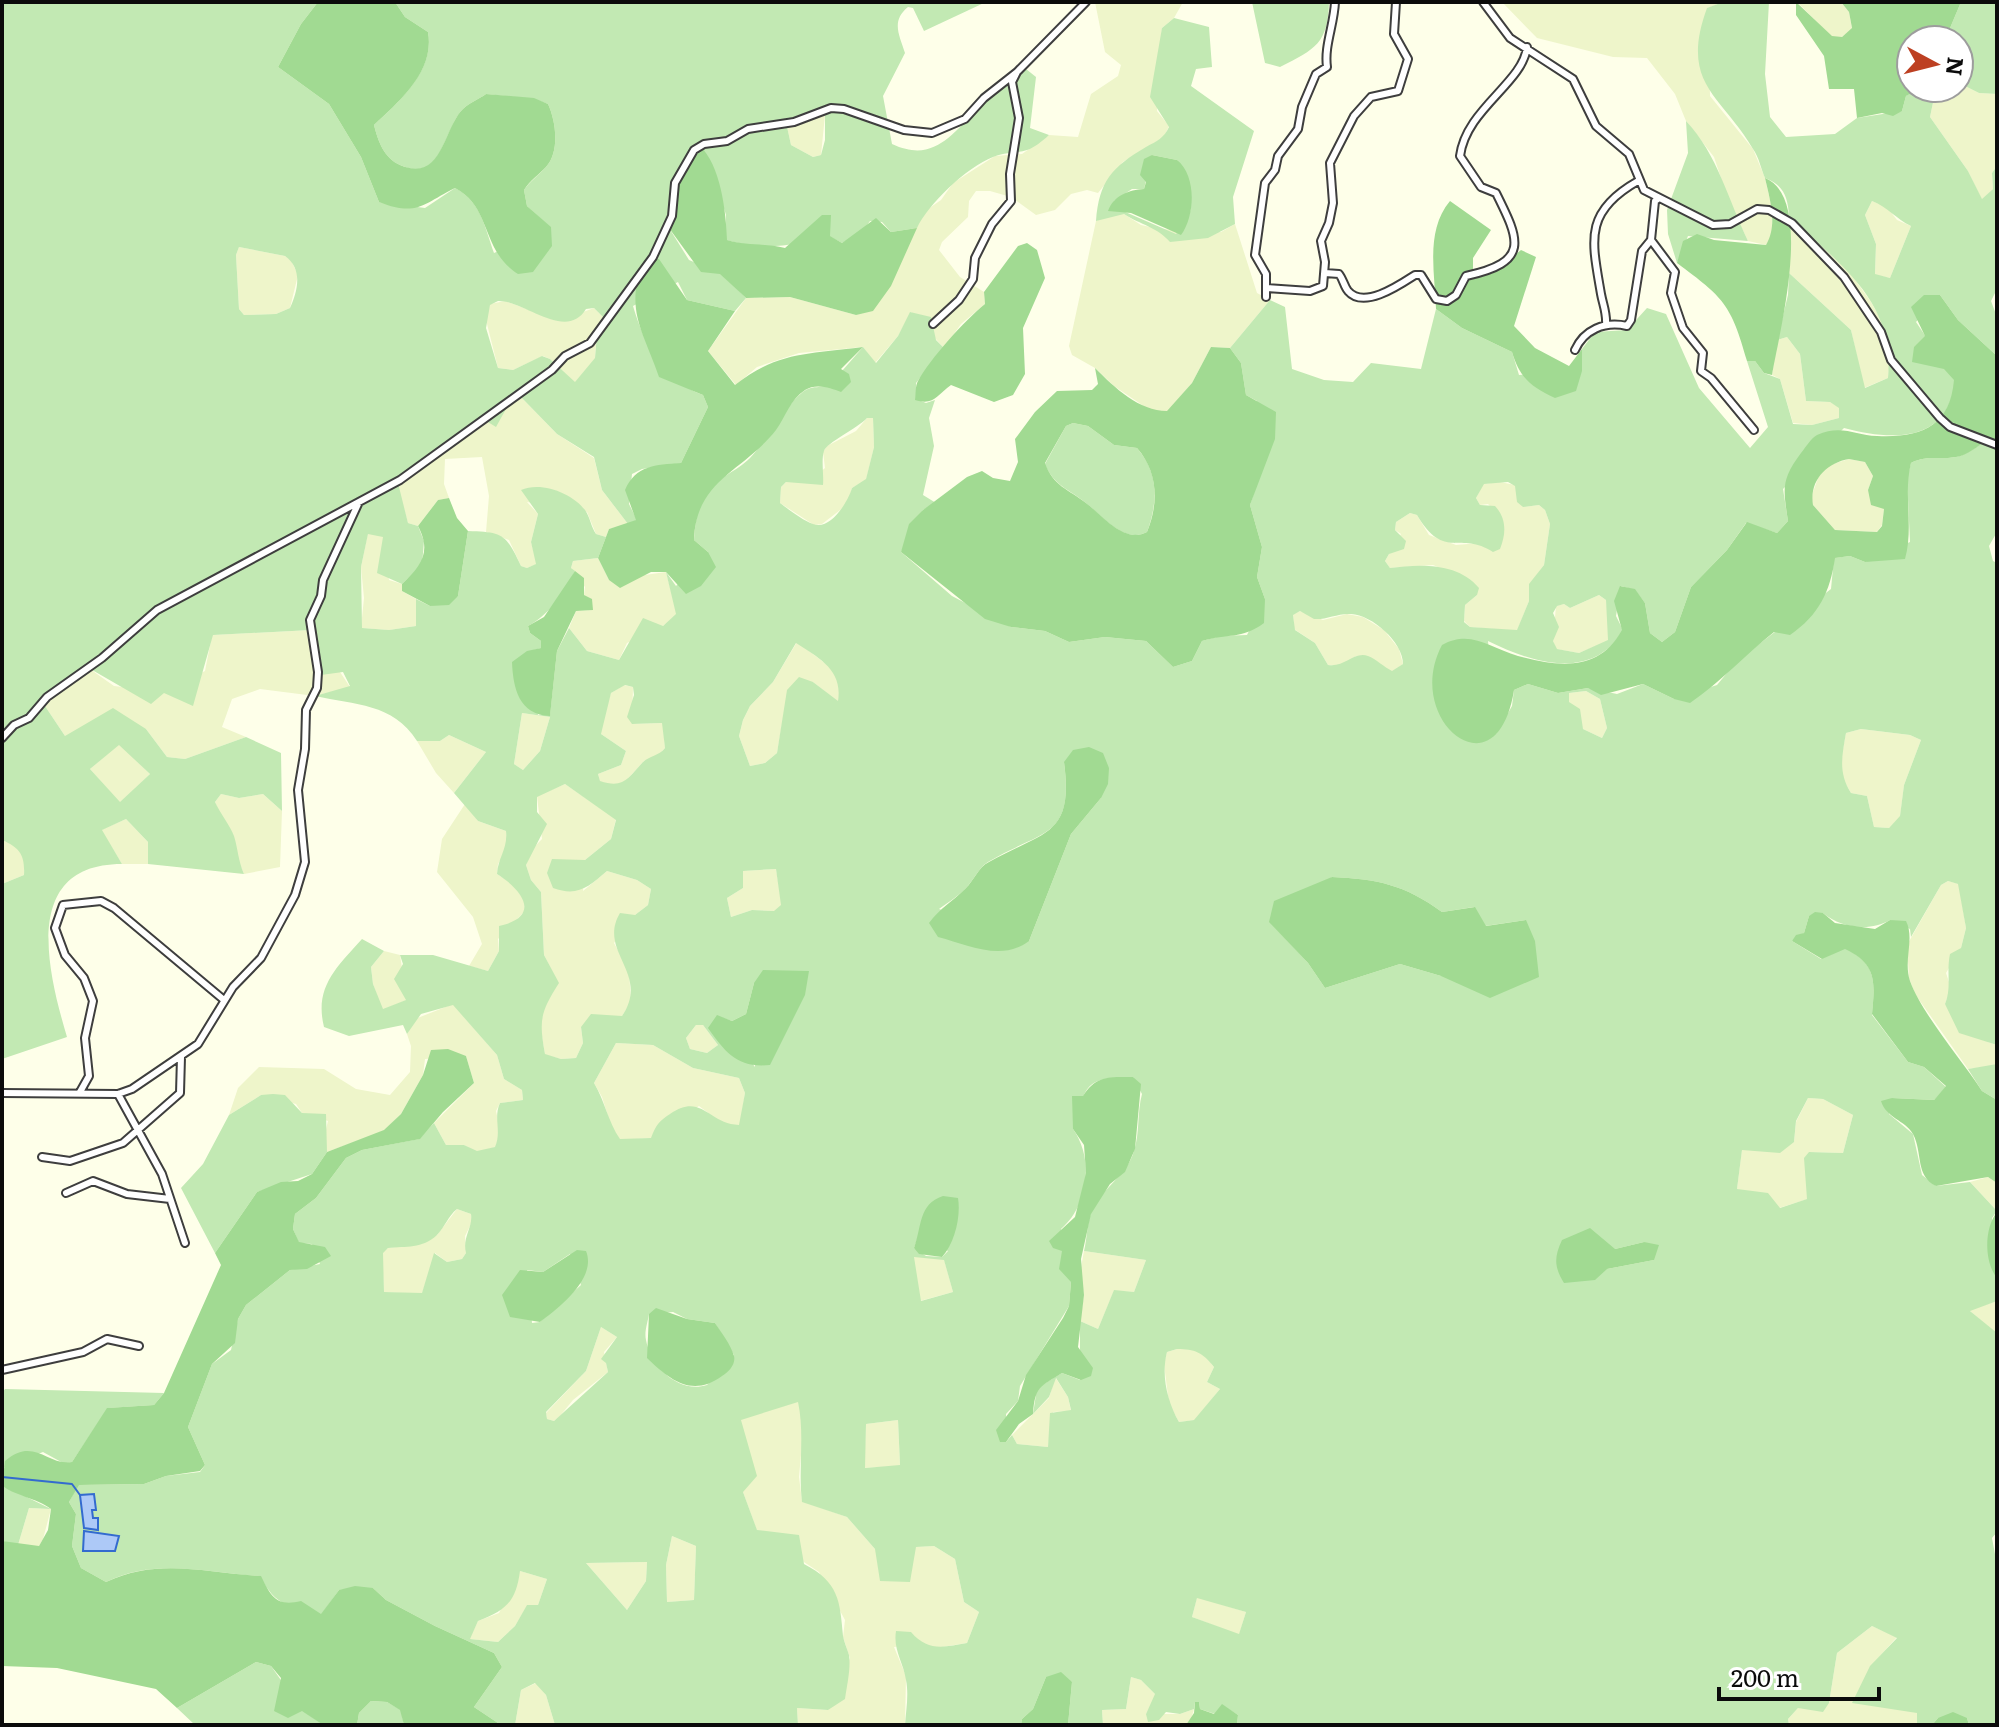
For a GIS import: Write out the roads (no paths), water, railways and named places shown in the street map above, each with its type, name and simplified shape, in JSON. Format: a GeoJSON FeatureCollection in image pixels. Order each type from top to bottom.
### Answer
{"type":"FeatureCollection","features":[{"type":"Feature","properties":{"kind":"street"},"geometry":{"type":"LineString","coordinates":[[2,738],[14,725],[29,718],[47,697],[102,658],[157,610],[400,480],[552,370],[565,356],[590,343],[653,257],[668,230],[675,183],[694,150],[704,144],[727,141],[748,129],[794,122],[831,108],[844,109],[904,130],[932,133],[965,119],[1086,2]]}},
{"type":"Feature","properties":{"kind":"street"},"geometry":{"type":"LineString","coordinates":[[1266,297],[1266,274],[1255,255],[1265,183],[1275,170],[1278,156],[1298,129],[1302,107],[1316,74],[1327,67],[1324,55],[1334,23],[1335,2]]}},
{"type":"Feature","properties":{"kind":"street"},"geometry":{"type":"LineString","coordinates":[[1267,288],[1318,290],[1323,286],[1325,273],[1321,241],[1333,203],[1330,163],[1354,116],[1371,97],[1398,91],[1406,71],[1406,52],[1394,34],[1396,2]]}},
{"type":"Feature","properties":{"kind":"street"},"geometry":{"type":"LineString","coordinates":[[1483,2],[1510,38],[1573,79],[1596,126],[1629,154],[1638,181],[1659,198],[1687,209],[1713,225],[1730,224],[1757,209],[1769,210],[1792,223],[1844,277],[1881,332],[1891,360],[1940,418],[1950,427],[1997,445]]}},
{"type":"Feature","properties":{"kind":"street"},"geometry":{"type":"LineString","coordinates":[[1325,273],[1339,274],[1348,291],[1360,296],[1391,292],[1415,275],[1421,275],[1436,299],[1447,301],[1456,295],[1466,276],[1485,273],[1511,255],[1517,242],[1496,193],[1481,187],[1460,156],[1474,116],[1484,109],[1520,66],[1527,47]]}},
{"type":"Feature","properties":{"kind":"street"},"geometry":{"type":"LineString","coordinates":[[933,324],[959,300],[973,279],[975,258],[992,224],[1011,201],[1010,174],[1019,136],[1019,101],[1012,82],[1017,72]]}},
{"type":"Feature","properties":{"kind":"street"},"geometry":{"type":"LineString","coordinates":[[1606,325],[1607,310],[1592,239],[1604,206],[1638,181]]}},
{"type":"Feature","properties":{"kind":"street"},"geometry":{"type":"LineString","coordinates":[[1575,350],[1581,336],[1606,325],[1627,326],[1631,320],[1642,251],[1651,240],[1655,201],[1659,198]]}},
{"type":"Feature","properties":{"kind":"street"},"geometry":{"type":"LineString","coordinates":[[1651,240],[1675,272],[1671,293],[1683,328],[1703,353],[1701,371],[1711,378],[1754,430]]}},
{"type":"Feature","properties":{"kind":"street"},"geometry":{"type":"LineString","coordinates":[[2,1093],[118,1094],[132,1089],[198,1044],[224,1000],[261,958],[295,895],[305,862],[298,790],[305,749],[306,710],[317,688],[318,672],[310,620],[321,596],[323,580],[360,501]]}},
{"type":"Feature","properties":{"kind":"street"},"geometry":{"type":"LineString","coordinates":[[80,1092],[89,1076],[85,1038],[93,1001],[84,978],[65,955],[55,928],[63,905],[101,901],[114,908],[224,1000]]}},
{"type":"Feature","properties":{"kind":"street"},"geometry":{"type":"LineString","coordinates":[[42,1157],[70,1161],[123,1143],[180,1093],[181,1057]]}},
{"type":"Feature","properties":{"kind":"street"},"geometry":{"type":"LineString","coordinates":[[118,1094],[162,1174],[185,1243]]}},
{"type":"Feature","properties":{"kind":"street"},"geometry":{"type":"LineString","coordinates":[[66,1193],[93,1181],[127,1194],[170,1199]]}},
{"type":"Feature","properties":{"kind":"street"},"geometry":{"type":"LineString","coordinates":[[2,1370],[83,1352],[107,1339],[139,1346]]}},
{"type":"Feature","properties":{"kind":"water"},"geometry":{"type":"Polygon","coordinates":[[[94,1494],[96,1510],[92,1510],[93,1518],[98,1518],[98,1530],[84,1528],[80,1495],[94,1494]]]}},
{"type":"Feature","properties":{"kind":"water"},"geometry":{"type":"Polygon","coordinates":[[[84,1531],[119,1536],[115,1551],[83,1551],[84,1531]]]}},
{"type":"Feature","properties":{"kind":"waterway"},"geometry":{"type":"LineString","coordinates":[[2,1477],[72,1484],[80,1495]]}}]}
